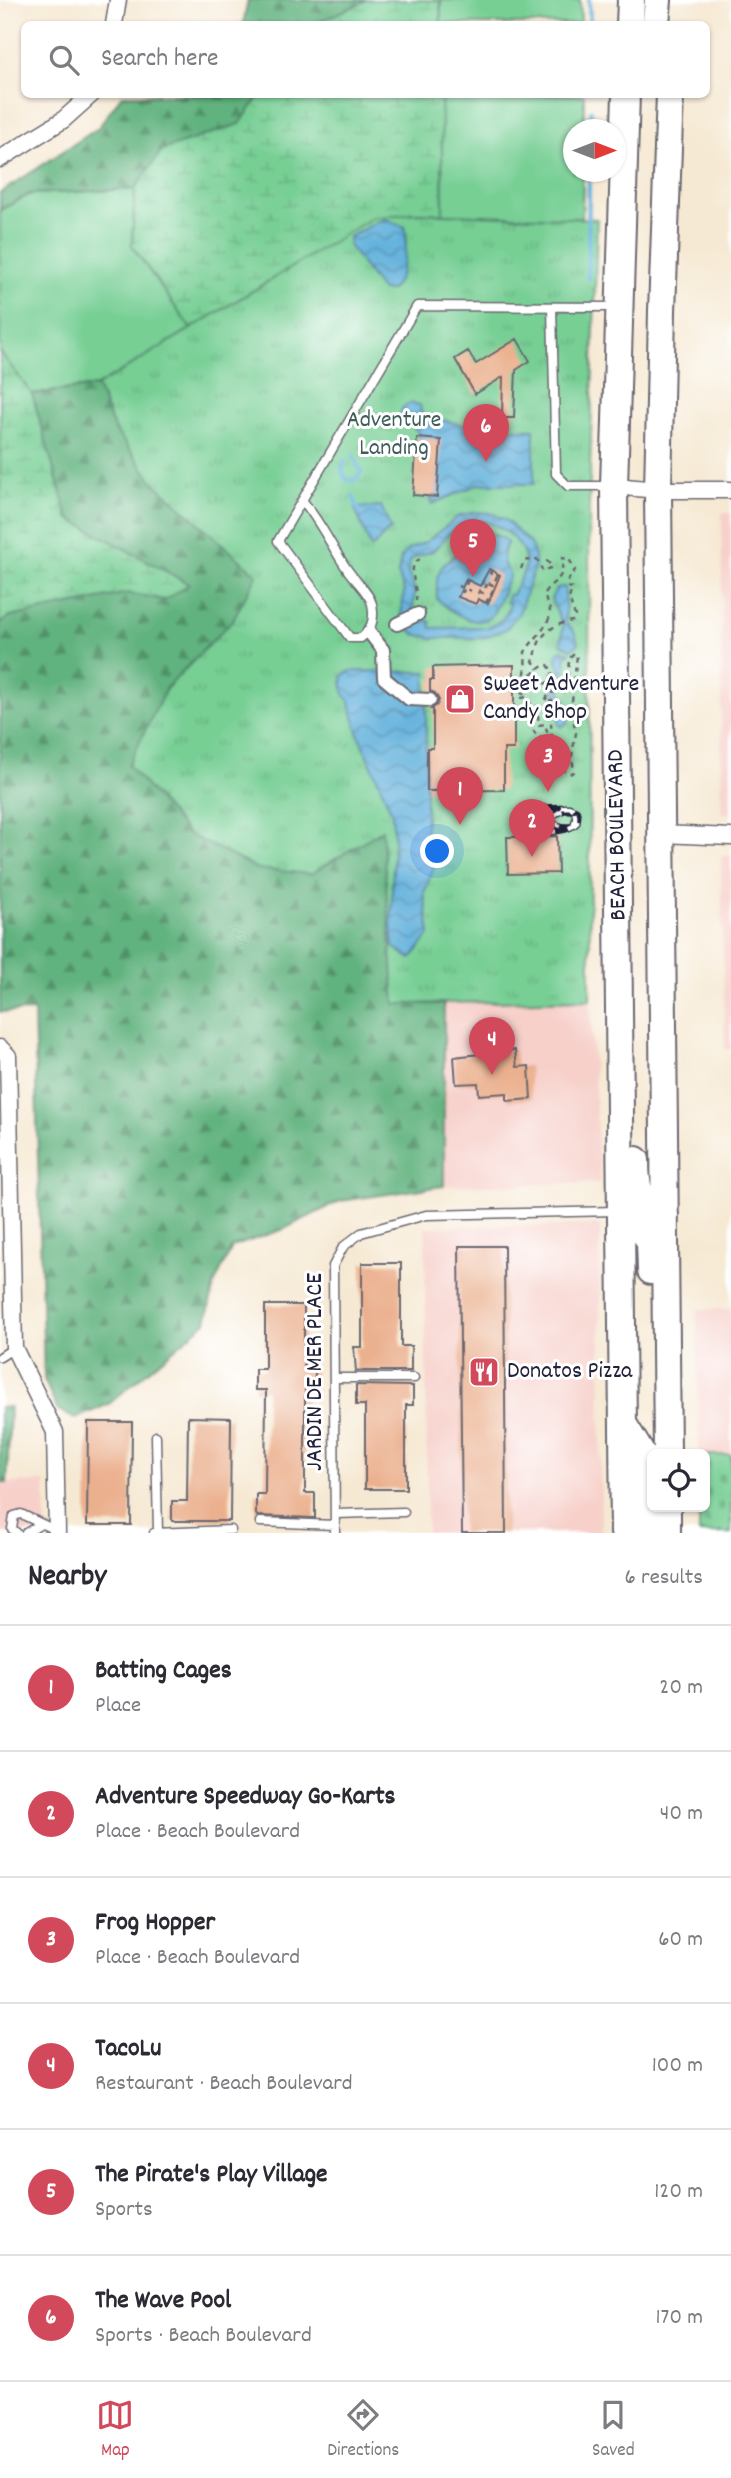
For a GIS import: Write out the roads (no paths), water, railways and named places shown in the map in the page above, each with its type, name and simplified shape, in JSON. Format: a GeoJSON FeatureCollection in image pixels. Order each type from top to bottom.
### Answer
{"type":"FeatureCollection","features":[{"type":"Feature","properties":{"kind":"highway"},"geometry":{"type":"LineString","coordinates":[[630,21],[631,0]]}},
{"type":"Feature","properties":{"kind":"highway"},"geometry":{"type":"LineString","coordinates":[[656,21],[658,0]]}},
{"type":"Feature","properties":{"kind":"highway"},"geometry":{"type":"LineString","coordinates":[[675,21],[676,0]]}},
{"type":"Feature","properties":{"kind":"highway","name":"BEACH BOULEVARD"},"geometry":{"type":"LineString","coordinates":[[624,1533],[614,486],[626,98]]}},
{"type":"Feature","properties":{"kind":"highway"},"geometry":{"type":"LineString","coordinates":[[667,1449],[658,490],[670,98]]}},
{"type":"Feature","properties":{"kind":"highway"},"geometry":{"type":"LineString","coordinates":[[620,1022],[636,1030],[636,1175],[640,1196],[649,1208],[665,1215]]}},
{"type":"Feature","properties":{"kind":"highway"},"geometry":{"type":"LineString","coordinates":[[622,1211],[636,1222],[650,1241],[649,1427],[667,1449]]}},
{"type":"Feature","properties":{"kind":"highway"},"geometry":{"type":"LineString","coordinates":[[623,1424],[643,1456],[644,1533]]}},
{"type":"Feature","properties":{"kind":"highway"},"geometry":{"type":"LineString","coordinates":[[667,1512],[667,1533]]}},
{"type":"Feature","properties":{"kind":"street"},"geometry":{"type":"LineString","coordinates":[[114,21],[118,0]]}},
{"type":"Feature","properties":{"kind":"street"},"geometry":{"type":"LineString","coordinates":[[0,159],[63,120],[89,98]]}},
{"type":"Feature","properties":{"kind":"street"},"geometry":{"type":"LineString","coordinates":[[614,486],[658,490],[731,490]]}},
{"type":"Feature","properties":{"kind":"street"},"geometry":{"type":"LineString","coordinates":[[397,624],[417,609]]}},
{"type":"Feature","properties":{"kind":"street"},"geometry":{"type":"LineString","coordinates":[[369,632],[383,650],[384,678],[410,699],[430,700]]}},
{"type":"Feature","properties":{"kind":"street"},"geometry":{"type":"LineString","coordinates":[[662,834],[731,836]]}},
{"type":"Feature","properties":{"kind":"street"},"geometry":{"type":"LineString","coordinates":[[0,1048],[8,1056],[14,1348],[55,1432],[57,1532]]}},
{"type":"Feature","properties":{"kind":"lane"},"geometry":{"type":"LineString","coordinates":[[302,500],[314,514],[347,569],[372,601],[373,618],[369,632],[361,638],[349,638],[278,541],[302,500],[417,306],[618,307]]}},
{"type":"Feature","properties":{"kind":"lane"},"geometry":{"type":"LineString","coordinates":[[552,307],[556,474],[568,486],[614,486]]}},
{"type":"Feature","properties":{"kind":"lane","name":"JARDIN DE MER PLACE"},"geometry":{"type":"LineString","coordinates":[[335,1529],[333,1266],[342,1247],[360,1233],[426,1215],[622,1211]]}},
{"type":"Feature","properties":{"kind":"lane"},"geometry":{"type":"LineString","coordinates":[[0,1357],[14,1348]]}},
{"type":"Feature","properties":{"kind":"lane"},"geometry":{"type":"LineString","coordinates":[[334,1378],[414,1378]]}},
{"type":"Feature","properties":{"kind":"lane"},"geometry":{"type":"LineString","coordinates":[[156,1436],[156,1533],[231,1530]]}},
{"type":"Feature","properties":{"kind":"lane"},"geometry":{"type":"LineString","coordinates":[[335,1514],[404,1512]]}},
{"type":"Feature","properties":{"kind":"lane"},"geometry":{"type":"LineString","coordinates":[[17,1533],[12,1529],[14,1516],[21,1514],[57,1532]]}},
{"type":"Feature","properties":{"kind":"lane"},"geometry":{"type":"LineString","coordinates":[[260,1522],[335,1529]]}},
{"type":"Feature","properties":{"kind":"lane"},"geometry":{"type":"LineString","coordinates":[[26,1533],[41,1524]]}},
{"type":"Feature","properties":{"kind":"water"},"geometry":{"type":"Polygon","coordinates":[[[385,219],[405,227],[406,234],[402,270],[390,291],[381,290],[349,246],[349,237],[385,219]]]}},
{"type":"Feature","properties":{"kind":"water"},"geometry":{"type":"Polygon","coordinates":[[[410,403],[420,405],[422,415],[480,429],[534,429],[534,484],[479,484],[432,504],[417,430],[402,418],[401,414],[401,410],[410,403]]]}},
{"type":"Feature","properties":{"kind":"water"},"geometry":{"type":"Polygon","coordinates":[[[381,506],[391,530],[371,548],[355,509],[381,506]]]}},
{"type":"Feature","properties":{"kind":"water"},"geometry":{"type":"Polygon","coordinates":[[[475,512],[491,513],[506,520],[530,543],[535,566],[519,613],[506,629],[483,638],[431,638],[415,634],[401,616],[404,591],[398,574],[401,558],[407,550],[426,542],[459,516],[475,512]],[[489,523],[470,524],[471,528],[465,530],[462,526],[448,535],[433,551],[410,561],[408,573],[415,590],[412,615],[417,621],[430,621],[431,628],[489,627],[505,615],[510,603],[506,602],[508,595],[512,595],[523,573],[525,561],[513,538],[489,523]]]}},
{"type":"Feature","properties":{"kind":"water"},"geometry":{"type":"Polygon","coordinates":[[[483,533],[503,538],[507,543],[503,560],[510,575],[491,616],[485,620],[470,620],[437,599],[437,580],[440,570],[449,560],[459,553],[476,550],[483,533]]]}},
{"type":"Feature","properties":{"kind":"water"},"geometry":{"type":"Polygon","coordinates":[[[565,587],[566,624],[574,632],[578,644],[572,649],[561,644],[563,626],[551,599],[556,589],[565,587]]]}},
{"type":"Feature","properties":{"kind":"water"},"geometry":{"type":"Polygon","coordinates":[[[562,650],[570,652],[565,658],[566,670],[559,684],[566,699],[568,723],[561,727],[558,723],[561,715],[554,687],[561,670],[556,658],[562,650]]]}},
{"type":"Feature","properties":{"kind":"water"},"geometry":{"type":"Polygon","coordinates":[[[351,671],[426,672],[426,835],[437,859],[424,893],[430,934],[411,959],[393,947],[392,813],[359,736],[350,703],[344,694],[343,675],[351,671]]]}},
{"type":"Feature","properties":{"kind":"waterway"},"geometry":{"type":"LineString","coordinates":[[589,0],[590,21]]}},
{"type":"Feature","properties":{"kind":"waterway"},"geometry":{"type":"LineString","coordinates":[[591,111],[591,119]]}},
{"type":"Feature","properties":{"kind":"waterway"},"geometry":{"type":"LineString","coordinates":[[588,278],[589,182]]}},
{"type":"Feature","properties":{"kind":"waterway"},"geometry":{"type":"LineString","coordinates":[[345,461],[345,477],[347,480],[356,480],[361,471],[353,456]]}},
{"type":"Feature","properties":{"kind":"waterway"},"geometry":{"type":"LineString","coordinates":[[353,496],[359,512]]}},
{"type":"Feature","properties":{"kind":"railway"},"geometry":{"type":"LineString","coordinates":[[535,808],[530,809],[528,810],[523,816],[528,828],[540,826],[545,823],[551,818],[556,814],[561,811],[574,811],[575,819],[572,826],[560,826],[555,824],[549,820],[544,817],[539,814],[533,811],[527,809],[524,811],[521,822],[525,827],[532,830],[557,831],[572,827],[577,823],[576,810],[569,807],[535,808]]}},
{"type":"Feature","properties":{"kind":"place","name":"The Wave Pool"},"geometry":{"type":"Point","coordinates":[486,462]}},
{"type":"Feature","properties":{"kind":"place","name":"The Pirate's Play Village"},"geometry":{"type":"Point","coordinates":[473,577]}},
{"type":"Feature","properties":{"kind":"place","name":"Sweet Adventure Candy Shop"},"geometry":{"type":"Point","coordinates":[460,699]}},
{"type":"Feature","properties":{"kind":"place","name":"Frog Hopper"},"geometry":{"type":"Point","coordinates":[548,792]}},
{"type":"Feature","properties":{"kind":"place","name":"Batting Cages"},"geometry":{"type":"Point","coordinates":[460,825]}},
{"type":"Feature","properties":{"kind":"place","name":"Adventure Speedway Go-Karts"},"geometry":{"type":"Point","coordinates":[532,857]}},
{"type":"Feature","properties":{"kind":"place","name":"TacoLu"},"geometry":{"type":"Point","coordinates":[492,1075]}},
{"type":"Feature","properties":{"kind":"place","name":"Donatos Pizza"},"geometry":{"type":"Point","coordinates":[484,1372]}},
{"type":"Feature","properties":{"kind":"park label","name":"Adventure Landing"},"geometry":{"type":"Point","coordinates":[394,435]}}]}
